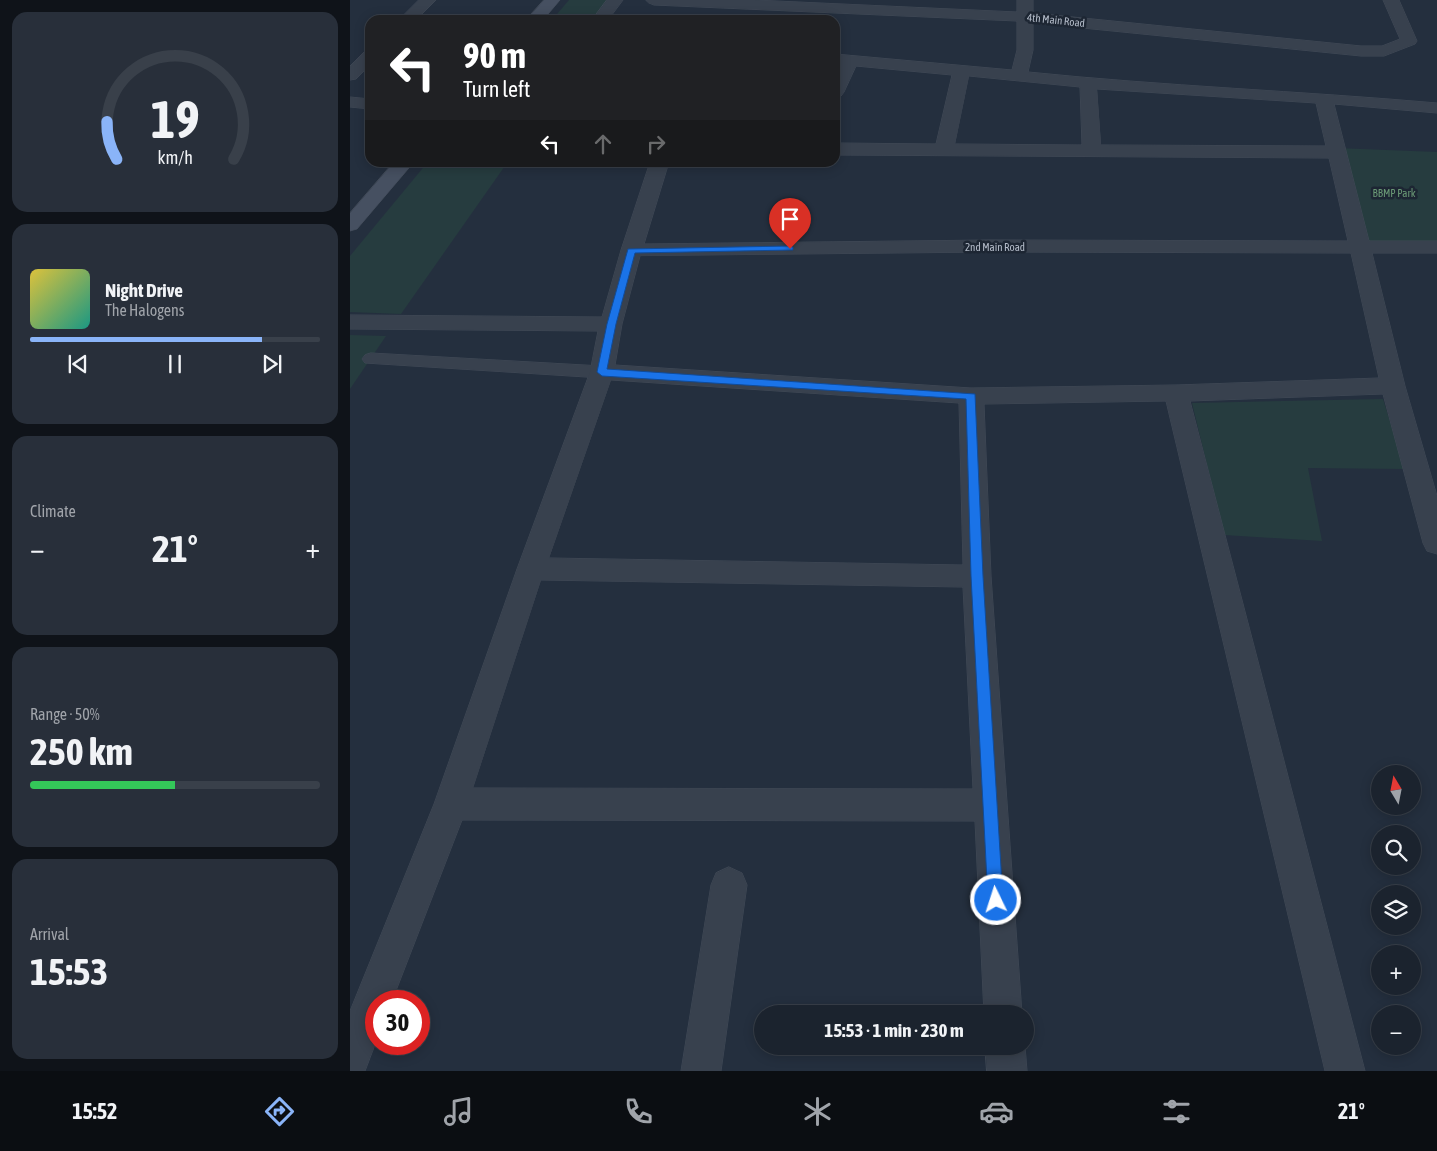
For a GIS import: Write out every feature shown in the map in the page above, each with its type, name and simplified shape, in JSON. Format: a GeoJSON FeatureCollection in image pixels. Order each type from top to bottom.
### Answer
{"type":"FeatureCollection","features":[{"type":"Feature","properties":{"kind":"main road"},"geometry":{"type":"LineString","coordinates":[[538,15],[552,0]]}},
{"type":"Feature","properties":{"kind":"main road"},"geometry":{"type":"LineString","coordinates":[[350,225],[401,167]]}},
{"type":"Feature","properties":{"kind":"street"},"geometry":{"type":"LineString","coordinates":[[412,15],[428,0]]}},
{"type":"Feature","properties":{"kind":"street"},"geometry":{"type":"LineString","coordinates":[[604,15],[615,0]]}},
{"type":"Feature","properties":{"kind":"street","name":"4th Main Road"},"geometry":{"type":"LineString","coordinates":[[654,0],[1024,17],[1361,51],[1384,51],[1409,41],[1391,0]]}},
{"type":"Feature","properties":{"kind":"street"},"geometry":{"type":"LineString","coordinates":[[1019,76],[1025,50],[1024,0]]}},
{"type":"Feature","properties":{"kind":"street"},"geometry":{"type":"LineString","coordinates":[[840,71],[843,59],[1088,83],[1324,98],[1437,108]]}},
{"type":"Feature","properties":{"kind":"street"},"geometry":{"type":"LineString","coordinates":[[350,75],[365,61]]}},
{"type":"Feature","properties":{"kind":"street"},"geometry":{"type":"LineString","coordinates":[[944,151],[962,70]]}},
{"type":"Feature","properties":{"kind":"street"},"geometry":{"type":"LineString","coordinates":[[1088,83],[1092,149]]}},
{"type":"Feature","properties":{"kind":"street"},"geometry":{"type":"LineString","coordinates":[[1324,98],[1393,386],[1437,543]]}},
{"type":"Feature","properties":{"kind":"street"},"geometry":{"type":"LineString","coordinates":[[350,102],[365,104]]}},
{"type":"Feature","properties":{"kind":"street"},"geometry":{"type":"LineString","coordinates":[[840,149],[944,151],[1092,149],[1337,152]]}},
{"type":"Feature","properties":{"kind":"street"},"geometry":{"type":"LineString","coordinates":[[350,1059],[451,804],[602,372],[611,324],[631,250],[658,167]]}},
{"type":"Feature","properties":{"kind":"street","name":"2nd Main Road"},"geometry":{"type":"LineString","coordinates":[[631,250],[989,246],[1437,247]]}},
{"type":"Feature","properties":{"kind":"street"},"geometry":{"type":"LineString","coordinates":[[350,322],[611,324]]}},
{"type":"Feature","properties":{"kind":"street"},"geometry":{"type":"LineString","coordinates":[[602,372],[971,396],[1176,393],[1393,386]]}},
{"type":"Feature","properties":{"kind":"street"},"geometry":{"type":"LineString","coordinates":[[1176,393],[1345,1071]]}},
{"type":"Feature","properties":{"kind":"street"},"geometry":{"type":"LineString","coordinates":[[971,396],[977,576],[1002,1005]]}},
{"type":"Feature","properties":{"kind":"street"},"geometry":{"type":"LineString","coordinates":[[532,569],[977,576]]}},
{"type":"Feature","properties":{"kind":"street"},"geometry":{"type":"LineString","coordinates":[[451,804],[990,804]]}},
{"type":"Feature","properties":{"kind":"street"},"geometry":{"type":"LineString","coordinates":[[701,1071],[729,885]]}},
{"type":"Feature","properties":{"kind":"street"},"geometry":{"type":"LineString","coordinates":[[1006,1055],[1007,1071]]}},
{"type":"Feature","properties":{"kind":"lane"},"geometry":{"type":"LineString","coordinates":[[371,358],[602,372]]}},
{"type":"Feature","properties":{"kind":"green space"},"geometry":{"type":"Polygon","coordinates":[[[569,0],[611,0],[600,15],[556,15],[569,0]]]}},
{"type":"Feature","properties":{"kind":"green space","name":"BBMP Park"},"geometry":{"type":"Polygon","coordinates":[[[1336,148],[1437,152],[1437,241],[1363,246],[1336,148]]]}},
{"type":"Feature","properties":{"kind":"green space"},"geometry":{"type":"Polygon","coordinates":[[[424,167],[504,167],[401,314],[350,312],[350,256],[424,167]]]}},
{"type":"Feature","properties":{"kind":"green space"},"geometry":{"type":"Polygon","coordinates":[[[350,335],[386,336],[350,389],[350,335]]]}},
{"type":"Feature","properties":{"kind":"green space"},"geometry":{"type":"Polygon","coordinates":[[[1383,399],[1405,469],[1308,468],[1322,541],[1224,535],[1192,403],[1383,399]]]}},
{"type":"Feature","properties":{"kind":"route"},"geometry":{"type":"LineString","coordinates":[[790,249],[631,250],[611,324],[602,372],[971,396],[977,576],[996,900]]}}]}
